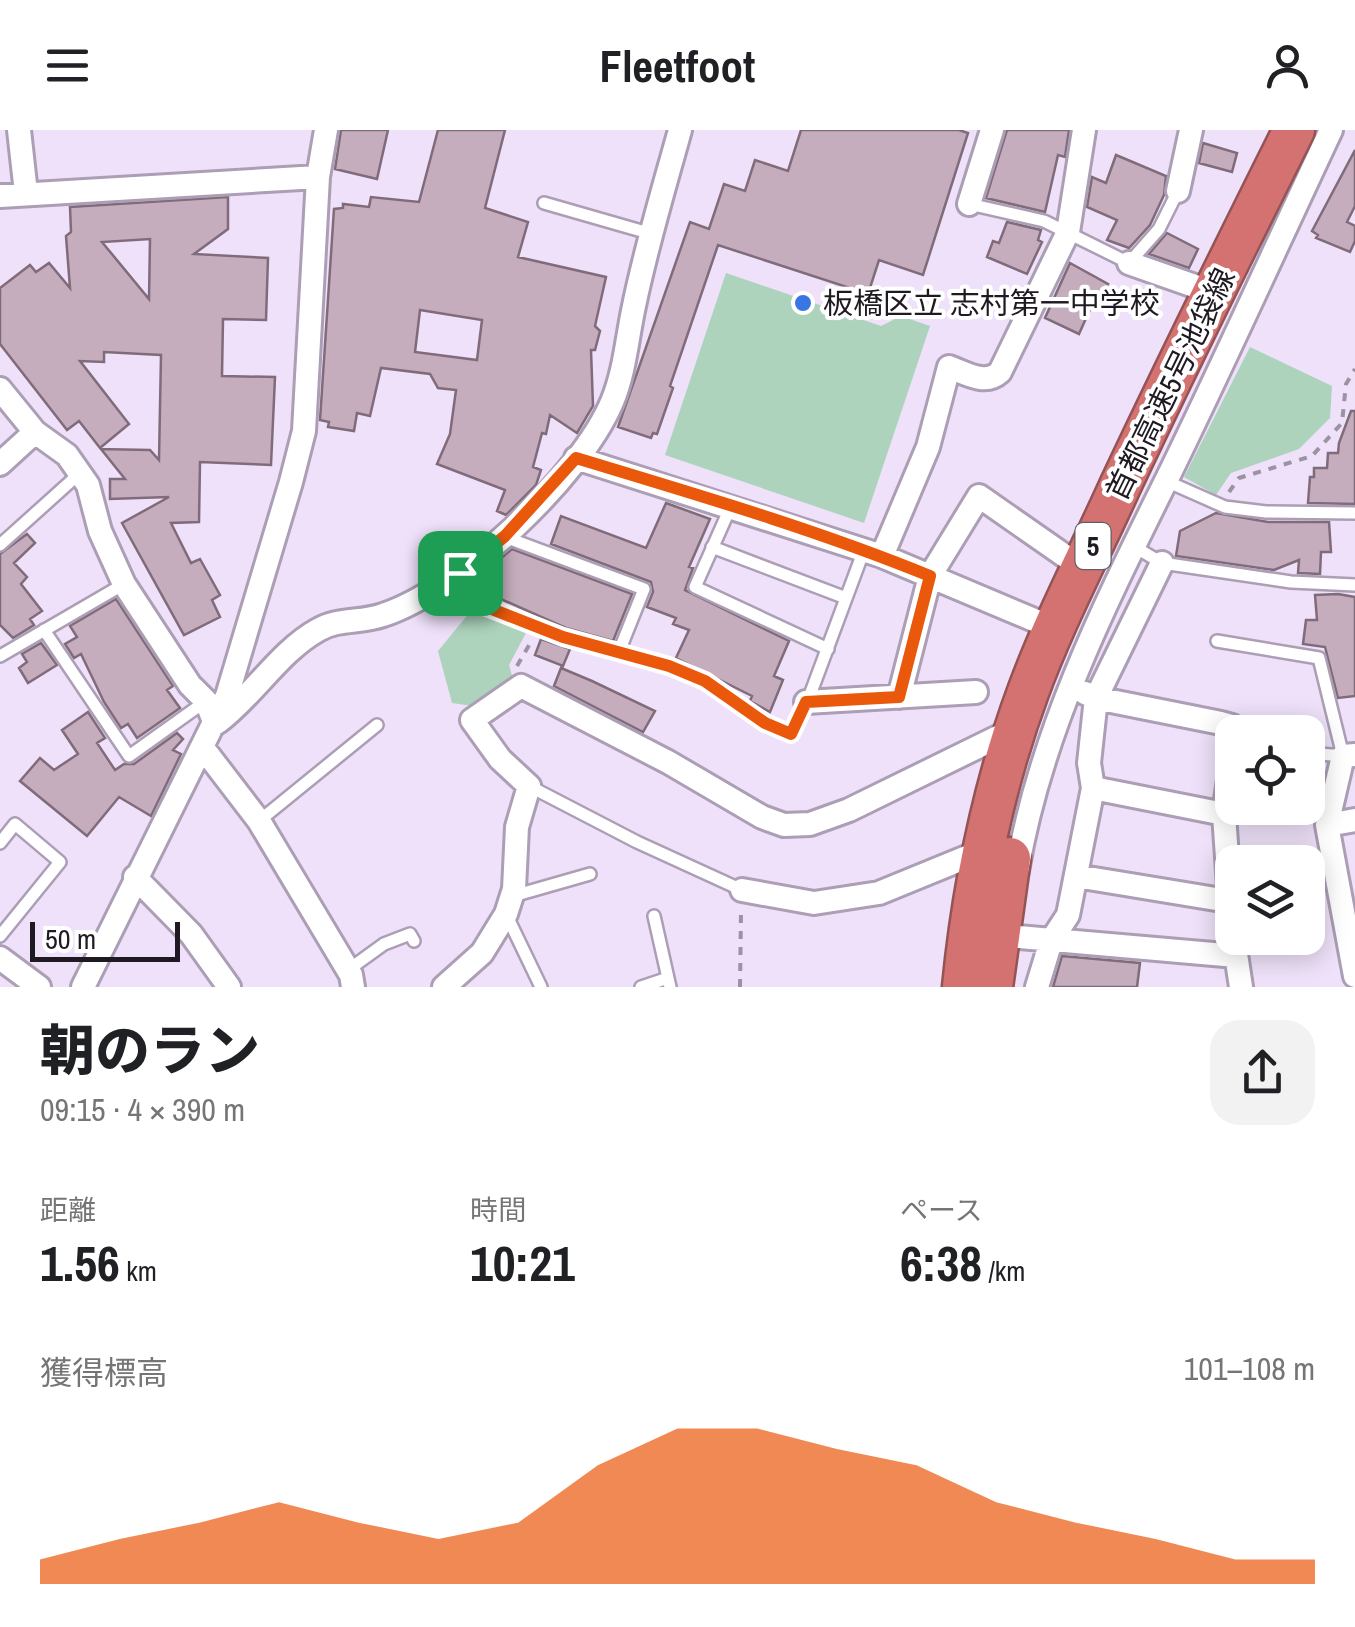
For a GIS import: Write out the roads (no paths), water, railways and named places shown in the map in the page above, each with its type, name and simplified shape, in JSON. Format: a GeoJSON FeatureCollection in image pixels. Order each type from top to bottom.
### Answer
{"type":"FeatureCollection","features":[{"type":"Feature","properties":{"kind":"highway","name":"首都高速5号池袋線"},"geometry":{"type":"LineString","coordinates":[[963,987],[970,922],[994,803],[1029,689],[1181,357],[1294,130]]}},
{"type":"Feature","properties":{"kind":"highway","name":"首都高速5号池袋線"},"geometry":{"type":"LineString","coordinates":[[992,987],[1007,871],[1020,812],[1054,699],[1185,406],[1320,130]]}},
{"type":"Feature","properties":{"kind":"street"},"geometry":{"type":"LineString","coordinates":[[20,130],[26,193]]}},
{"type":"Feature","properties":{"kind":"street"},"geometry":{"type":"LineString","coordinates":[[83,987],[188,770],[215,724],[238,660],[304,431],[318,177],[326,130]]}},
{"type":"Feature","properties":{"kind":"street"},"geometry":{"type":"LineString","coordinates":[[215,724],[243,704],[299,643],[318,630],[337,622],[384,615],[460,573],[505,536],[576,458],[600,426],[623,370],[652,234],[680,130]]}},
{"type":"Feature","properties":{"kind":"street"},"geometry":{"type":"LineString","coordinates":[[969,204],[992,130]]}},
{"type":"Feature","properties":{"kind":"street"},"geometry":{"type":"LineString","coordinates":[[873,553],[928,447],[949,367],[986,380],[1000,372],[1068,232],[1084,130]]}},
{"type":"Feature","properties":{"kind":"street"},"geometry":{"type":"LineString","coordinates":[[1178,191],[1191,130]]}},
{"type":"Feature","properties":{"kind":"street"},"geometry":{"type":"LineString","coordinates":[[1004,987],[1007,936],[1024,834],[1048,751],[1072,688],[1111,588],[1166,481],[1331,130]]}},
{"type":"Feature","properties":{"kind":"street"},"geometry":{"type":"LineString","coordinates":[[0,196],[318,177]]}},
{"type":"Feature","properties":{"kind":"street"},"geometry":{"type":"LineString","coordinates":[[1129,263],[1206,290]]}},
{"type":"Feature","properties":{"kind":"street"},"geometry":{"type":"LineString","coordinates":[[0,390],[34,432],[67,455],[88,485],[100,531],[124,584],[190,685],[206,701],[215,724]]}},
{"type":"Feature","properties":{"kind":"street"},"geometry":{"type":"LineString","coordinates":[[0,464],[34,432]]}},
{"type":"Feature","properties":{"kind":"street"},"geometry":{"type":"LineString","coordinates":[[576,458],[873,553],[1046,625]]}},
{"type":"Feature","properties":{"kind":"street"},"geometry":{"type":"LineString","coordinates":[[899,697],[930,576],[979,496],[1075,563]]}},
{"type":"Feature","properties":{"kind":"street"},"geometry":{"type":"LineString","coordinates":[[1037,987],[1051,940],[1068,915],[1076,876],[1093,788],[1088,763],[1096,698],[1162,563]]}},
{"type":"Feature","properties":{"kind":"street"},"geometry":{"type":"LineString","coordinates":[[444,987],[482,952],[509,905],[517,827],[528,786],[500,759],[472,720],[521,686],[668,762],[762,817],[784,825],[810,824],[850,810],[998,737]]}},
{"type":"Feature","properties":{"kind":"street"},"geometry":{"type":"LineString","coordinates":[[1072,688],[1096,698],[1215,721]]}},
{"type":"Feature","properties":{"kind":"street"},"geometry":{"type":"LineString","coordinates":[[806,702],[976,692]]}},
{"type":"Feature","properties":{"kind":"street"},"geometry":{"type":"LineString","coordinates":[[204,748],[259,821],[350,979]]}},
{"type":"Feature","properties":{"kind":"street"},"geometry":{"type":"LineString","coordinates":[[1349,756],[1327,826],[1355,976]]}},
{"type":"Feature","properties":{"kind":"street"},"geometry":{"type":"LineString","coordinates":[[1093,788],[1215,812]]}},
{"type":"Feature","properties":{"kind":"street"},"geometry":{"type":"LineString","coordinates":[[1327,826],[1355,820]]}},
{"type":"Feature","properties":{"kind":"street"},"geometry":{"type":"LineString","coordinates":[[742,890],[814,903],[879,892],[967,857]]}},
{"type":"Feature","properties":{"kind":"street"},"geometry":{"type":"LineString","coordinates":[[1076,876],[1215,899]]}},
{"type":"Feature","properties":{"kind":"street"},"geometry":{"type":"LineString","coordinates":[[136,877],[191,934],[229,987]]}},
{"type":"Feature","properties":{"kind":"street"},"geometry":{"type":"LineString","coordinates":[[1007,936],[1215,946]]}},
{"type":"Feature","properties":{"kind":"street"},"geometry":{"type":"LineString","coordinates":[[1236,955],[1241,987]]}},
{"type":"Feature","properties":{"kind":"street"},"geometry":{"type":"LineString","coordinates":[[0,958],[39,987]]}},
{"type":"Feature","properties":{"kind":"lane"},"geometry":{"type":"LineString","coordinates":[[969,204],[1044,222],[1129,263],[1159,230],[1178,191]]}},
{"type":"Feature","properties":{"kind":"lane"},"geometry":{"type":"LineString","coordinates":[[544,203],[652,234]]}},
{"type":"Feature","properties":{"kind":"lane"},"geometry":{"type":"LineString","coordinates":[[0,544],[80,473]]}},
{"type":"Feature","properties":{"kind":"lane"},"geometry":{"type":"LineString","coordinates":[[1166,481],[1219,505],[1266,512],[1355,513]]}},
{"type":"Feature","properties":{"kind":"lane"},"geometry":{"type":"LineString","coordinates":[[731,506],[695,588],[828,649]]}},
{"type":"Feature","properties":{"kind":"lane"},"geometry":{"type":"LineString","coordinates":[[505,536],[644,588],[618,654]]}},
{"type":"Feature","properties":{"kind":"lane"},"geometry":{"type":"LineString","coordinates":[[1133,546],[1162,563],[1291,582],[1355,585]]}},
{"type":"Feature","properties":{"kind":"lane"},"geometry":{"type":"LineString","coordinates":[[712,547],[846,598]]}},
{"type":"Feature","properties":{"kind":"lane"},"geometry":{"type":"LineString","coordinates":[[460,573],[484,606],[563,637],[669,666],[705,681],[765,723],[791,734],[846,598],[873,553]]}},
{"type":"Feature","properties":{"kind":"lane"},"geometry":{"type":"LineString","coordinates":[[0,656],[124,584]]}},
{"type":"Feature","properties":{"kind":"lane"},"geometry":{"type":"LineString","coordinates":[[44,630],[129,756],[206,701]]}},
{"type":"Feature","properties":{"kind":"lane"},"geometry":{"type":"LineString","coordinates":[[1216,641],[1319,658],[1349,756]]}},
{"type":"Feature","properties":{"kind":"lane"},"geometry":{"type":"LineString","coordinates":[[259,821],[377,724]]}},
{"type":"Feature","properties":{"kind":"lane"},"geometry":{"type":"LineString","coordinates":[[528,786],[742,890]]}},
{"type":"Feature","properties":{"kind":"lane"},"geometry":{"type":"LineString","coordinates":[[0,843],[15,824],[60,862],[0,936]]}},
{"type":"Feature","properties":{"kind":"lane"},"geometry":{"type":"LineString","coordinates":[[541,987],[509,905],[590,874]]}},
{"type":"Feature","properties":{"kind":"lane"},"geometry":{"type":"LineString","coordinates":[[640,987],[669,983],[654,916]]}},
{"type":"Feature","properties":{"kind":"lane"},"geometry":{"type":"LineString","coordinates":[[350,979],[384,944],[410,934],[414,941]]}},
{"type":"Feature","properties":{"kind":"place","name":"板橋区立 志村第一中学校"},"geometry":{"type":"Point","coordinates":[803,303]}}]}
